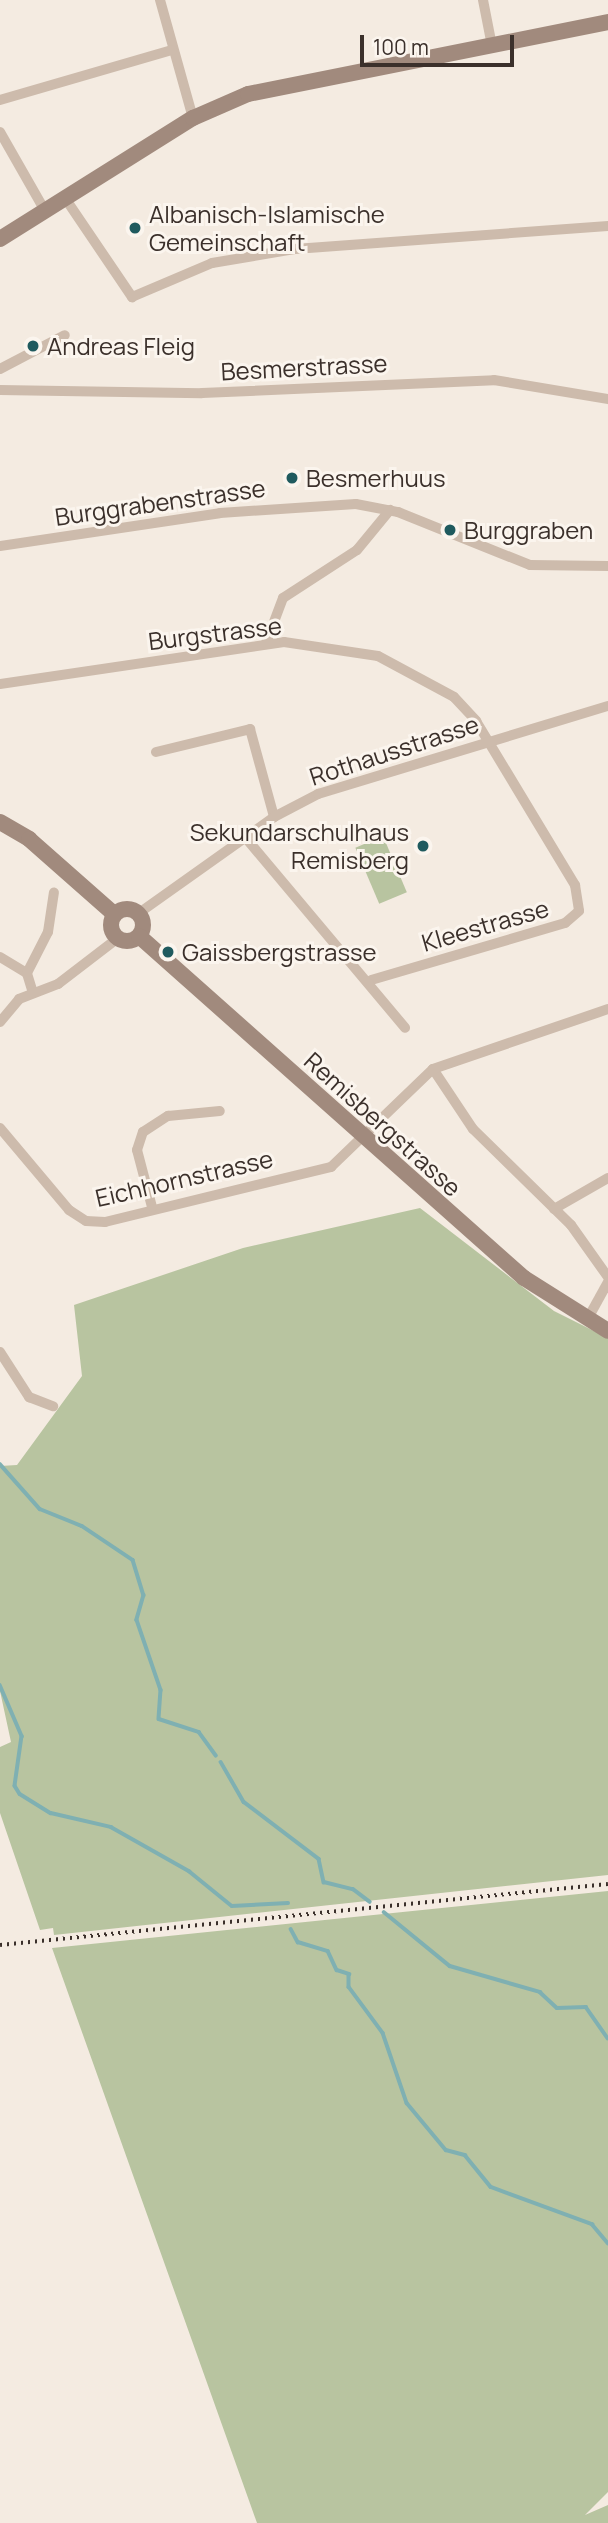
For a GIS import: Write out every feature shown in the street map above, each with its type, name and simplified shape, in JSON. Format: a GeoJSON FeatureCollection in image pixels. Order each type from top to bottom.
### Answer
{"type":"FeatureCollection","features":[{"type":"Feature","properties":{"kind":"street"},"geometry":{"type":"LineString","coordinates":[[160,0],[193,118]]}},
{"type":"Feature","properties":{"kind":"street"},"geometry":{"type":"LineString","coordinates":[[483,0],[492,46]]}},
{"type":"Feature","properties":{"kind":"street"},"geometry":{"type":"LineString","coordinates":[[0,239],[193,118],[260,91],[608,22]]}},
{"type":"Feature","properties":{"kind":"street"},"geometry":{"type":"LineString","coordinates":[[0,100],[172,50]]}},
{"type":"Feature","properties":{"kind":"street"},"geometry":{"type":"LineString","coordinates":[[0,132],[45,211]]}},
{"type":"Feature","properties":{"kind":"street"},"geometry":{"type":"LineString","coordinates":[[65,198],[129,296],[212,263],[295,249],[608,226]]}},
{"type":"Feature","properties":{"kind":"street"},"geometry":{"type":"LineString","coordinates":[[0,369],[65,335]]}},
{"type":"Feature","properties":{"kind":"street","name":"Besmerstrasse"},"geometry":{"type":"LineString","coordinates":[[0,390],[202,393],[494,380],[608,399]]}},
{"type":"Feature","properties":{"kind":"street","name":"Burggrabenstrasse"},"geometry":{"type":"LineString","coordinates":[[0,546],[325,503],[390,510],[530,565],[608,566]]}},
{"type":"Feature","properties":{"kind":"street"},"geometry":{"type":"LineString","coordinates":[[266,643],[283,598],[356,550],[390,510]]}},
{"type":"Feature","properties":{"kind":"street","name":"Burgstrasse"},"geometry":{"type":"LineString","coordinates":[[0,684],[266,643],[378,656],[454,697],[487,740]]}},
{"type":"Feature","properties":{"kind":"street","name":"Rothausstrasse"},"geometry":{"type":"LineString","coordinates":[[139,914],[274,817],[348,782],[608,706]]}},
{"type":"Feature","properties":{"kind":"street"},"geometry":{"type":"LineString","coordinates":[[156,752],[250,729],[274,817]]}},
{"type":"Feature","properties":{"kind":"street","name":"Kleestrasse"},"geometry":{"type":"LineString","coordinates":[[371,980],[565,923],[579,911],[575,885],[487,740]]}},
{"type":"Feature","properties":{"kind":"street"},"geometry":{"type":"LineString","coordinates":[[0,822],[29,839],[114,914]]}},
{"type":"Feature","properties":{"kind":"street"},"geometry":{"type":"LineString","coordinates":[[245,837],[371,980],[405,1028]]}},
{"type":"Feature","properties":{"kind":"street"},"geometry":{"type":"LineString","coordinates":[[27,973],[48,932],[54,892]]}},
{"type":"Feature","properties":{"kind":"street"},"geometry":{"type":"LineString","coordinates":[[0,1023],[12,1005],[33,993],[58,985],[118,938],[139,936],[139,914],[127,908],[114,914]]}},
{"type":"Feature","properties":{"kind":"street"},"geometry":{"type":"LineString","coordinates":[[114,914],[111,930],[118,938]]}},
{"type":"Feature","properties":{"kind":"street","name":"Remisbergstrasse"},"geometry":{"type":"LineString","coordinates":[[139,936],[524,1278],[608,1331]]}},
{"type":"Feature","properties":{"kind":"street"},"geometry":{"type":"LineString","coordinates":[[0,957],[27,973],[33,993]]}},
{"type":"Feature","properties":{"kind":"street"},"geometry":{"type":"LineString","coordinates":[[587,1320],[608,1280],[555,1209],[473,1129],[433,1069],[608,1009]]}},
{"type":"Feature","properties":{"kind":"street","name":"Eichhornstrasse"},"geometry":{"type":"LineString","coordinates":[[0,1128],[77,1217],[105,1222],[152,1207],[331,1167],[433,1069]]}},
{"type":"Feature","properties":{"kind":"street"},"geometry":{"type":"LineString","coordinates":[[152,1207],[137,1150],[143,1132],[160,1118],[220,1111]]}},
{"type":"Feature","properties":{"kind":"street"},"geometry":{"type":"LineString","coordinates":[[555,1209],[608,1178]]}},
{"type":"Feature","properties":{"kind":"street"},"geometry":{"type":"LineString","coordinates":[[0,1352],[29,1397],[53,1406]]}},
{"type":"Feature","properties":{"kind":"green space"},"geometry":{"type":"Polygon","coordinates":[[[383,836],[407,892],[379,904],[355,848],[383,836]]]}},
{"type":"Feature","properties":{"kind":"green space"},"geometry":{"type":"Polygon","coordinates":[[[420,1208],[554,1311],[608,1338],[608,1875],[54,1935],[53,1928],[40,1930],[0,1813],[0,1747],[11,1742],[0,1691],[0,1466],[17,1465],[82,1376],[74,1305],[243,1248],[420,1208]]]}},
{"type":"Feature","properties":{"kind":"green space"},"geometry":{"type":"Polygon","coordinates":[[[608,1891],[608,2492],[585,2515],[608,2505],[608,2523],[257,2523],[52,1948],[608,1891]]]}},
{"type":"Feature","properties":{"kind":"waterway"},"geometry":{"type":"LineString","coordinates":[[0,1464],[40,1509],[82,1526],[133,1560],[144,1595],[137,1620],[161,1690],[159,1719],[199,1732],[216,1755]]}},
{"type":"Feature","properties":{"kind":"waterway"},"geometry":{"type":"LineString","coordinates":[[0,1685],[22,1736],[15,1786],[20,1794],[51,1813],[111,1827],[189,1871],[232,1906],[288,1903]]}},
{"type":"Feature","properties":{"kind":"waterway"},"geometry":{"type":"LineString","coordinates":[[221,1762],[244,1802],[319,1859],[324,1882],[353,1889],[370,1902]]}},
{"type":"Feature","properties":{"kind":"waterway"},"geometry":{"type":"LineString","coordinates":[[384,1912],[450,1966],[540,1992],[557,2008],[586,2007],[608,2038]]}},
{"type":"Feature","properties":{"kind":"waterway"},"geometry":{"type":"LineString","coordinates":[[291,1929],[298,1942],[328,1951],[337,1970],[349,1974],[349,1987],[383,2033],[407,2103],[446,2150],[465,2155],[491,2187],[592,2224],[608,2243]]}},
{"type":"Feature","properties":{"kind":"railway"},"geometry":{"type":"LineString","coordinates":[[0,1945],[608,1884]]}},
{"type":"Feature","properties":{"kind":"place","name":"Albanisch-Islamische Gemeinschaft"},"geometry":{"type":"Point","coordinates":[135,228]}},
{"type":"Feature","properties":{"kind":"place","name":"Andreas Fleig"},"geometry":{"type":"Point","coordinates":[33,346]}},
{"type":"Feature","properties":{"kind":"place","name":"Besmerhuus"},"geometry":{"type":"Point","coordinates":[292,478]}},
{"type":"Feature","properties":{"kind":"place","name":"Burggraben"},"geometry":{"type":"Point","coordinates":[450,530]}},
{"type":"Feature","properties":{"kind":"place","name":"Sekundarschulhaus Remisberg"},"geometry":{"type":"Point","coordinates":[423,846]}},
{"type":"Feature","properties":{"kind":"place","name":"Gaissbergstrasse"},"geometry":{"type":"Point","coordinates":[168,952]}}]}
